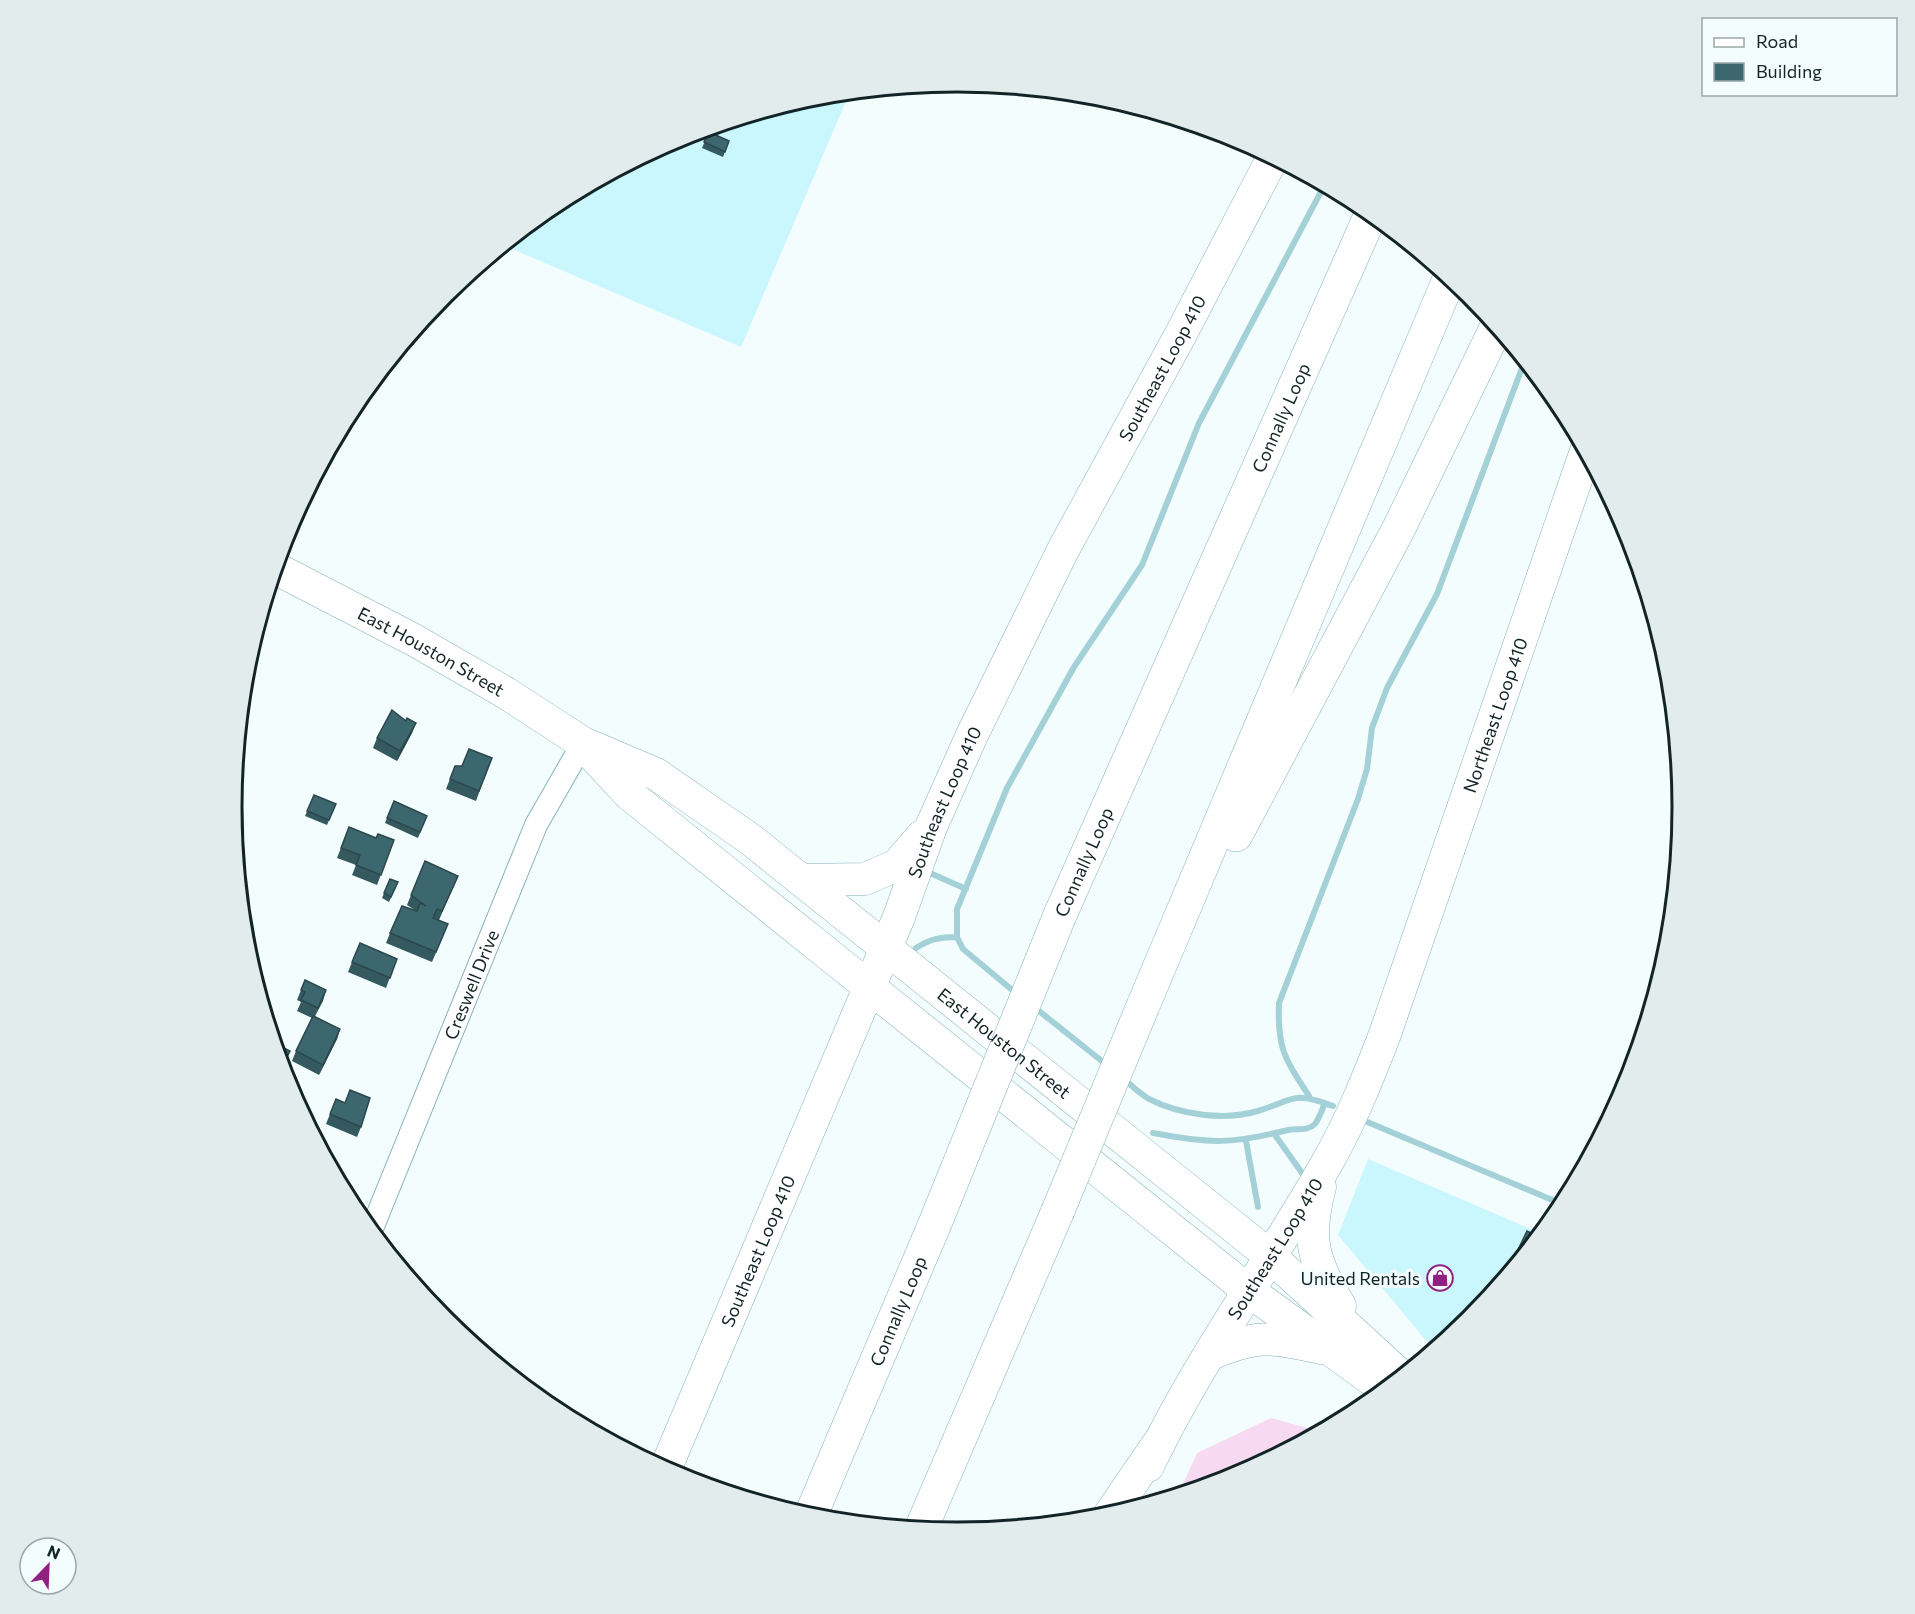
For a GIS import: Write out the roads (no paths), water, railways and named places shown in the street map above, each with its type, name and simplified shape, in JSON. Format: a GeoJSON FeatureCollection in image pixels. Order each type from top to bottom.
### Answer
{"type":"FeatureCollection","features":[{"type":"Feature","properties":{"kind":"highway"},"geometry":{"type":"LineString","coordinates":[[1337,291],[1360,215]]}},
{"type":"Feature","properties":{"kind":"highway","name":"Connally Loop"},"geometry":{"type":"LineString","coordinates":[[814,1508],[934,1226],[1060,915],[1368,221]]}},
{"type":"Feature","properties":{"kind":"highway"},"geometry":{"type":"LineString","coordinates":[[924,1521],[1057,1213],[1446,285]]}},
{"type":"Feature","properties":{"kind":"highway"},"geometry":{"type":"LineString","coordinates":[[1197,880],[1225,856],[1399,528],[1493,333]]}},
{"type":"Feature","properties":{"kind":"highway"},"geometry":{"type":"LineString","coordinates":[[1117,1504],[1159,1443]]}},
{"type":"Feature","properties":{"kind":"main road","name":"Southeast Loop 410"},"geometry":{"type":"LineString","coordinates":[[669,1461],[781,1200],[868,984],[886,947],[931,827],[972,735],[1063,550],[1271,163]]}},
{"type":"Feature","properties":{"kind":"main road","name":"Northeast Loop 410"},"geometry":{"type":"LineString","coordinates":[[1404,979],[1583,460]]}},
{"type":"Feature","properties":{"kind":"main road","name":"East Houston Street"},"geometry":{"type":"LineString","coordinates":[[282,572],[424,646],[506,693],[583,743],[656,774],[804,880],[1270,1256],[1380,1384]]}},
{"type":"Feature","properties":{"kind":"main road","name":"East Houston Street"},"geometry":{"type":"LineString","coordinates":[[583,743],[630,795],[1249,1291],[1395,1373]]}},
{"type":"Feature","properties":{"kind":"main road"},"geometry":{"type":"LineString","coordinates":[[804,880],[865,879],[897,865],[931,827]]}},
{"type":"Feature","properties":{"kind":"main road","name":"Southeast Loop 410"},"geometry":{"type":"LineString","coordinates":[[1132,1501],[1159,1443],[1327,1164],[1368,1079],[1404,979]]}},
{"type":"Feature","properties":{"kind":"main road"},"geometry":{"type":"LineString","coordinates":[[1211,1354],[1239,1342],[1263,1337],[1343,1343],[1313,1245],[1313,1213],[1327,1164]]}},
{"type":"Feature","properties":{"kind":"street","name":"Creswell Drive"},"geometry":{"type":"LineString","coordinates":[[375,1222],[536,825],[583,743]]}},
{"type":"Feature","properties":{"kind":"waterway"},"geometry":{"type":"LineString","coordinates":[[1017,994],[963,949],[957,937],[957,909],[1007,788],[1074,667],[1142,565],[1199,423],[1321,191]]}},
{"type":"Feature","properties":{"kind":"waterway"},"geometry":{"type":"LineString","coordinates":[[1309,1096],[1284,1053],[1279,1032],[1279,1003],[1358,799],[1367,769],[1372,728],[1387,688],[1437,594],[1522,368]]}},
{"type":"Feature","properties":{"kind":"waterway"},"geometry":{"type":"LineString","coordinates":[[930,873],[966,889]]}},
{"type":"Feature","properties":{"kind":"waterway"},"geometry":{"type":"LineString","coordinates":[[916,948],[935,939],[957,937]]}},
{"type":"Feature","properties":{"kind":"waterway"},"geometry":{"type":"LineString","coordinates":[[1034,1007],[1108,1066]]}},
{"type":"Feature","properties":{"kind":"waterway"},"geometry":{"type":"LineString","coordinates":[[1123,1078],[1139,1092],[1161,1105],[1203,1115],[1245,1114],[1294,1098],[1320,1101],[1333,1106]]}},
{"type":"Feature","properties":{"kind":"waterway"},"geometry":{"type":"LineString","coordinates":[[1153,1133],[1221,1141],[1251,1138],[1291,1129],[1305,1129],[1315,1124],[1325,1103]]}},
{"type":"Feature","properties":{"kind":"waterway"},"geometry":{"type":"LineString","coordinates":[[1365,1121],[1555,1201]]}},
{"type":"Feature","properties":{"kind":"waterway"},"geometry":{"type":"LineString","coordinates":[[1275,1135],[1302,1173]]}},
{"type":"Feature","properties":{"kind":"waterway"},"geometry":{"type":"LineString","coordinates":[[1246,1141],[1258,1207]]}},
{"type":"Feature","properties":{"kind":"place","name":"United Rentals"},"geometry":{"type":"Point","coordinates":[1440,1278]}}]}
